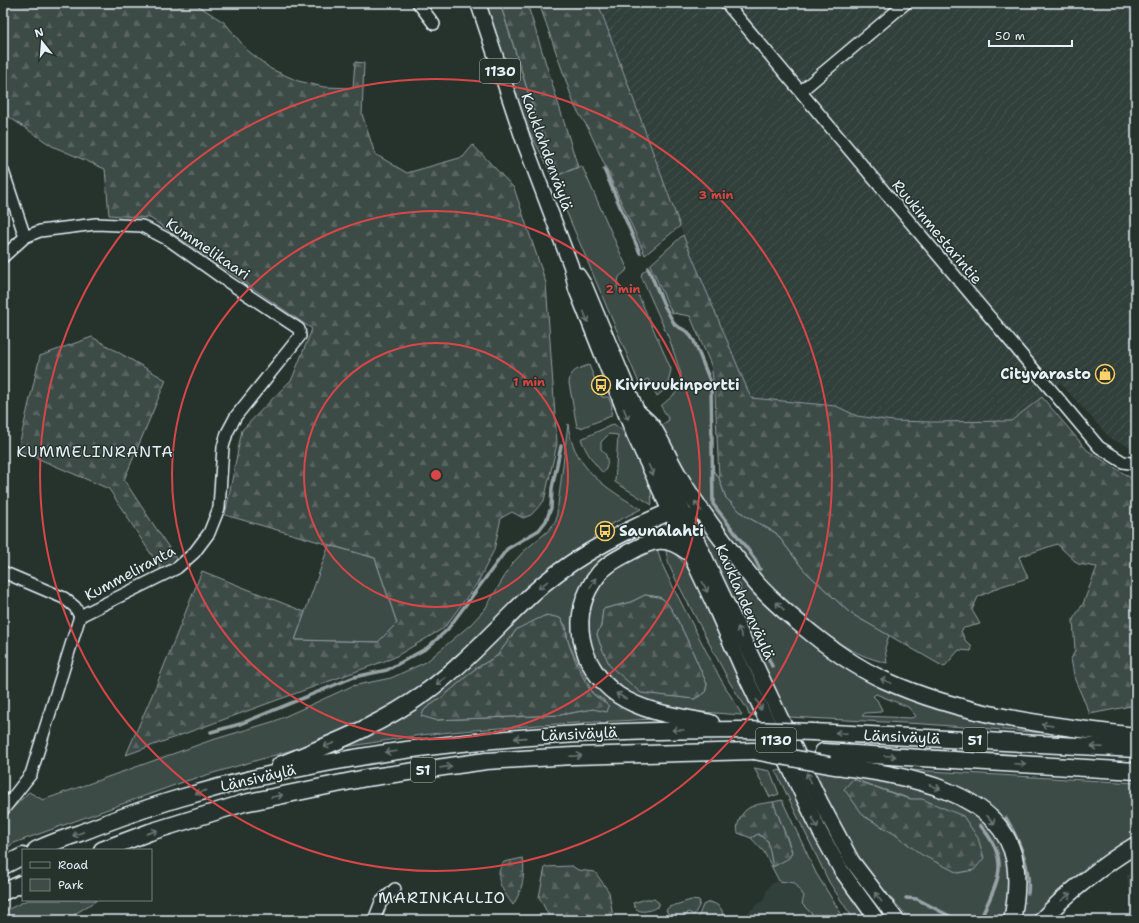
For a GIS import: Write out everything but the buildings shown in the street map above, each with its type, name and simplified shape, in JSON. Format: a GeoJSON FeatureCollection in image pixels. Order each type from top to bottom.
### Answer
{"type":"FeatureCollection","features":[{"type":"Feature","properties":{"kind":"highway"},"geometry":{"type":"LineString","coordinates":[[637,412],[644,431],[749,575],[791,617],[819,640],[849,660],[883,680],[922,695],[964,708],[1004,718],[1064,728],[1136,736]]}},
{"type":"Feature","properties":{"kind":"highway"},"geometry":{"type":"LineString","coordinates":[[238,781],[348,738],[391,715],[448,675],[533,593],[561,571],[593,550],[669,512],[688,517]]}},
{"type":"Feature","properties":{"kind":"highway"},"geometry":{"type":"LineString","coordinates":[[688,552],[677,544],[667,540],[655,541],[618,558],[598,575],[590,588],[581,614],[581,629],[587,659],[594,672],[604,684],[619,696],[639,705],[657,712],[745,730]]}},
{"type":"Feature","properties":{"kind":"highway","name":"Länsiväylä"},"geometry":{"type":"LineString","coordinates":[[39,849],[138,810],[238,781],[360,756],[479,741],[572,734],[661,730],[745,730],[813,732],[1136,749]]}},
{"type":"Feature","properties":{"kind":"highway","name":"Länsiväylä"},"geometry":{"type":"LineString","coordinates":[[105,849],[150,832],[244,803],[366,778],[494,761],[574,756],[754,751],[826,759],[1136,771]]}},
{"type":"Feature","properties":{"kind":"highway"},"geometry":{"type":"LineString","coordinates":[[826,759],[925,783],[960,797],[986,815],[1004,835],[1015,862],[1016,883],[1012,920]]}},
{"type":"Feature","properties":{"kind":"highway"},"geometry":{"type":"LineString","coordinates":[[1043,919],[1061,901],[1105,866],[1136,845]]}},
{"type":"Feature","properties":{"kind":"highway"},"geometry":{"type":"LineString","coordinates":[[3,866],[22,856]]}},
{"type":"Feature","properties":{"kind":"highway"},"geometry":{"type":"LineString","coordinates":[[3,892],[22,883]]}},
{"type":"Feature","properties":{"kind":"main road","name":"Kauklahdenväylä"},"geometry":{"type":"LineString","coordinates":[[478,3],[523,139],[572,266],[576,289],[622,391],[688,517],[820,801],[852,861],[897,920]]}},
{"type":"Feature","properties":{"kind":"main road","name":"Kauklahdenväylä"},"geometry":{"type":"LineString","coordinates":[[622,391],[637,412]]}},
{"type":"Feature","properties":{"kind":"main road","name":"Kauklahdenväylä"},"geometry":{"type":"LineString","coordinates":[[644,431],[669,512],[744,673],[820,832],[841,870],[858,896],[877,920]]}},
{"type":"Feature","properties":{"kind":"street"},"geometry":{"type":"LineString","coordinates":[[418,3],[434,24]]}},
{"type":"Feature","properties":{"kind":"street","name":"Ruukinmestarintie"},"geometry":{"type":"LineString","coordinates":[[726,3],[1099,447],[1123,462],[1136,464]]}},
{"type":"Feature","properties":{"kind":"street"},"geometry":{"type":"LineString","coordinates":[[801,92],[906,3]]}},
{"type":"Feature","properties":{"kind":"street"},"geometry":{"type":"LineString","coordinates":[[3,171],[25,237]]}},
{"type":"Feature","properties":{"kind":"street","name":"Kummelikaari"},"geometry":{"type":"LineString","coordinates":[[3,258],[25,237],[40,232],[96,224],[142,226],[169,240],[228,282],[299,329]]}},
{"type":"Feature","properties":{"kind":"street","name":"Kummeliranta"},"geometry":{"type":"LineString","coordinates":[[3,810],[31,774],[80,616],[176,568],[194,553],[209,533],[219,508],[223,447],[227,433],[236,416],[300,336],[299,329]]}},
{"type":"Feature","properties":{"kind":"street"},"geometry":{"type":"LineString","coordinates":[[3,572],[64,598],[75,606],[80,616]]}},
{"type":"Feature","properties":{"kind":"street"},"geometry":{"type":"LineString","coordinates":[[374,920],[381,902],[395,889]]}},
{"type":"Feature","properties":{"kind":"shaded area"},"geometry":{"type":"Polygon","coordinates":[[[598,3],[1136,3],[1136,449],[1111,439],[1060,383],[1011,421],[893,421],[857,416],[836,406],[751,398],[683,235],[598,3]]]}},
{"type":"Feature","properties":{"kind":"shaded area"},"geometry":{"type":"Polygon","coordinates":[[[1136,874],[1136,920],[1133,920],[1127,875],[1136,874]]]}},
{"type":"Feature","properties":{"kind":"shaded area"},"geometry":{"type":"Polygon","coordinates":[[[779,881],[796,883],[804,896],[802,904],[818,920],[739,920],[764,900],[767,890],[771,884],[779,881]]]}},
{"type":"Feature","properties":{"kind":"green space"},"geometry":{"type":"Polygon","coordinates":[[[3,3],[194,3],[225,23],[247,50],[271,69],[298,81],[324,87],[353,88],[355,62],[364,63],[362,114],[375,154],[407,173],[463,157],[473,145],[514,188],[546,283],[557,444],[544,501],[531,515],[523,518],[512,512],[501,518],[494,550],[478,582],[444,628],[393,658],[126,755],[156,686],[202,571],[305,612],[295,640],[378,642],[397,623],[375,558],[225,515],[242,430],[292,379],[312,329],[150,218],[109,215],[105,169],[52,146],[3,113],[3,3]]]}},
{"type":"Feature","properties":{"kind":"green space"},"geometry":{"type":"Polygon","coordinates":[[[485,3],[500,3],[536,117],[558,175],[582,166],[627,268],[626,271],[619,277],[617,287],[620,293],[630,294],[637,292],[671,369],[667,388],[657,396],[648,379],[639,383],[545,161],[524,122],[485,3]]]}},
{"type":"Feature","properties":{"kind":"green space"},"geometry":{"type":"Polygon","coordinates":[[[500,3],[527,3],[578,167],[558,175],[536,117],[500,3]]]}},
{"type":"Feature","properties":{"kind":"green space"},"geometry":{"type":"Polygon","coordinates":[[[539,3],[598,3],[680,226],[645,255],[588,128],[575,107],[539,3]]]}},
{"type":"Feature","properties":{"kind":"green space"},"geometry":{"type":"Polygon","coordinates":[[[683,235],[751,398],[836,406],[857,416],[893,421],[932,422],[1011,421],[1042,397],[1087,450],[1134,480],[1136,484],[1136,705],[1090,714],[1075,680],[1071,659],[1075,651],[1073,619],[1083,604],[1097,567],[1078,564],[1057,544],[1019,557],[1028,578],[1002,586],[978,597],[972,610],[980,624],[964,628],[961,631],[965,640],[972,647],[971,651],[959,650],[944,667],[850,613],[804,570],[776,533],[744,515],[726,498],[719,478],[715,394],[711,365],[690,316],[672,313],[650,265],[683,235]]]}},
{"type":"Feature","properties":{"kind":"green space"},"geometry":{"type":"Polygon","coordinates":[[[648,268],[665,307],[675,325],[688,332],[694,341],[711,383],[712,469],[719,478],[726,498],[744,515],[776,533],[804,570],[850,613],[889,635],[885,648],[887,663],[862,655],[841,644],[776,591],[732,542],[706,505],[682,466],[660,426],[669,420],[661,406],[678,391],[681,374],[670,341],[641,276],[642,273],[648,268]]]}},
{"type":"Feature","properties":{"kind":"green space"},"geometry":{"type":"Polygon","coordinates":[[[92,337],[166,380],[124,480],[177,560],[162,571],[109,489],[18,450],[40,356],[92,337]]]}},
{"type":"Feature","properties":{"kind":"green space"},"geometry":{"type":"Polygon","coordinates":[[[589,365],[602,397],[608,397],[612,405],[611,416],[581,428],[577,427],[569,383],[571,375],[575,371],[589,365]]]}},
{"type":"Feature","properties":{"kind":"green space"},"geometry":{"type":"Polygon","coordinates":[[[568,424],[573,445],[585,466],[601,483],[641,509],[596,532],[590,545],[475,644],[400,705],[323,741],[186,781],[14,843],[3,850],[3,818],[29,792],[43,800],[209,741],[275,721],[352,686],[391,678],[426,662],[470,625],[485,609],[512,564],[524,551],[548,531],[556,521],[568,424]]]}},
{"type":"Feature","properties":{"kind":"green space"},"geometry":{"type":"Polygon","coordinates":[[[614,424],[623,431],[626,438],[629,437],[651,491],[652,505],[615,482],[618,435],[609,434],[601,442],[601,449],[607,457],[607,467],[603,473],[590,457],[583,444],[581,439],[614,424]]]}},
{"type":"Feature","properties":{"kind":"green space"},"geometry":{"type":"Polygon","coordinates":[[[689,504],[839,662],[1044,731],[1044,733],[924,724],[788,717],[688,507],[689,504]],[[876,694],[873,696],[877,700],[882,710],[881,712],[865,713],[862,716],[911,718],[916,716],[908,707],[876,694]]]}},
{"type":"Feature","properties":{"kind":"green space"},"geometry":{"type":"Polygon","coordinates":[[[650,529],[653,536],[593,572],[580,650],[655,719],[539,725],[462,731],[421,735],[339,748],[535,601],[569,573],[611,548],[650,529]],[[560,618],[517,629],[497,656],[475,669],[444,696],[425,709],[435,720],[560,715],[593,709],[606,711],[604,700],[593,694],[568,642],[566,626],[560,618]]]}},
{"type":"Feature","properties":{"kind":"green space"},"geometry":{"type":"Polygon","coordinates":[[[329,545],[375,558],[397,623],[378,642],[295,640],[329,545]]]}},
{"type":"Feature","properties":{"kind":"green space"},"geometry":{"type":"Polygon","coordinates":[[[665,547],[679,558],[696,582],[758,716],[749,715],[747,709],[730,683],[676,580],[669,565],[665,547]]]}},
{"type":"Feature","properties":{"kind":"green space"},"geometry":{"type":"Polygon","coordinates":[[[657,548],[661,562],[670,581],[720,678],[742,715],[685,710],[646,702],[632,695],[620,686],[600,665],[590,638],[589,624],[591,608],[597,590],[601,582],[612,571],[624,563],[657,548]],[[645,595],[631,602],[603,609],[601,626],[597,634],[600,644],[641,692],[694,699],[705,693],[707,684],[693,652],[674,614],[663,599],[645,595]]]}},
{"type":"Feature","properties":{"kind":"green space"},"geometry":{"type":"Polygon","coordinates":[[[645,595],[663,599],[674,614],[686,638],[707,684],[705,693],[694,699],[641,693],[610,666],[597,634],[601,626],[603,609],[631,602],[645,595]]]}},
{"type":"Feature","properties":{"kind":"green space"},"geometry":{"type":"Polygon","coordinates":[[[546,615],[560,618],[562,621],[566,629],[570,647],[582,675],[592,693],[609,706],[607,712],[593,709],[560,715],[435,720],[421,716],[425,709],[444,696],[475,669],[497,656],[517,629],[546,615]]]}},
{"type":"Feature","properties":{"kind":"green space"},"geometry":{"type":"Polygon","coordinates":[[[754,768],[770,771],[779,794],[770,797],[754,768]]]}},
{"type":"Feature","properties":{"kind":"green space"},"geometry":{"type":"Polygon","coordinates":[[[895,769],[1136,783],[1136,839],[1034,920],[1018,920],[1007,827],[895,769]]]}},
{"type":"Feature","properties":{"kind":"green space"},"geometry":{"type":"Polygon","coordinates":[[[775,770],[785,771],[840,879],[869,920],[854,920],[829,882],[775,770]]]}},
{"type":"Feature","properties":{"kind":"green space"},"geometry":{"type":"Polygon","coordinates":[[[811,771],[861,776],[917,787],[944,797],[968,809],[988,825],[1002,845],[1006,854],[1010,882],[1006,920],[911,920],[862,867],[811,771]],[[853,779],[864,816],[893,833],[911,799],[853,779]]]}},
{"type":"Feature","properties":{"kind":"green space"},"geometry":{"type":"Polygon","coordinates":[[[853,779],[900,796],[911,799],[922,799],[963,816],[978,838],[984,858],[974,870],[958,873],[922,855],[893,833],[864,816],[844,789],[853,779]]]}},
{"type":"Feature","properties":{"kind":"green space"},"geometry":{"type":"Polygon","coordinates":[[[782,800],[816,873],[845,920],[818,920],[802,904],[804,896],[795,883],[779,881],[764,852],[751,838],[758,834],[768,841],[773,866],[792,851],[773,802],[782,800]]]}},
{"type":"Feature","properties":{"kind":"green space"},"geometry":{"type":"Polygon","coordinates":[[[773,802],[792,852],[789,858],[773,867],[768,841],[758,834],[751,838],[738,833],[737,828],[741,816],[748,808],[773,802]]]}},
{"type":"Feature","properties":{"kind":"green space"},"geometry":{"type":"Polygon","coordinates":[[[523,858],[524,871],[522,882],[519,893],[513,905],[500,884],[499,873],[504,862],[523,858]]]}},
{"type":"Feature","properties":{"kind":"green space"},"geometry":{"type":"Polygon","coordinates":[[[572,866],[578,870],[595,872],[609,892],[613,917],[606,920],[552,920],[550,918],[539,897],[545,867],[572,866]]]}},
{"type":"Feature","properties":{"kind":"green space"},"geometry":{"type":"Polygon","coordinates":[[[646,899],[654,899],[659,903],[659,906],[644,911],[637,910],[633,903],[646,899]]]}},
{"type":"Feature","properties":{"kind":"green space"},"geometry":{"type":"Polygon","coordinates":[[[691,900],[700,901],[694,915],[688,912],[684,920],[672,920],[666,910],[669,907],[691,900]]]}},
{"type":"Feature","properties":{"kind":"green space"},"geometry":{"type":"Polygon","coordinates":[[[25,901],[95,901],[75,914],[76,920],[3,920],[3,912],[25,901]]]}},
{"type":"Feature","properties":{"kind":"green space"},"geometry":{"type":"Polygon","coordinates":[[[709,902],[716,904],[722,910],[723,920],[697,920],[703,905],[709,902]]]}},
{"type":"Feature","properties":{"kind":"waterway"},"geometry":{"type":"LineString","coordinates":[[604,169],[640,253]]}},
{"type":"Feature","properties":{"kind":"waterway"},"geometry":{"type":"LineString","coordinates":[[648,268],[665,307],[675,325],[688,332],[694,341],[711,383],[713,504],[755,559],[760,569]]}},
{"type":"Feature","properties":{"kind":"waterway"},"geometry":{"type":"LineString","coordinates":[[211,732],[240,724],[354,677],[387,670],[427,648],[447,630],[507,549],[539,530],[546,521],[551,508],[552,488],[561,446]]}},
{"type":"Feature","properties":{"kind":"waterway"},"geometry":{"type":"LineString","coordinates":[[739,586],[739,594],[772,666]]}},
{"type":"Feature","properties":{"kind":"waterway"},"geometry":{"type":"LineString","coordinates":[[1006,818],[1015,835],[1026,864],[1028,873],[1028,893]]}},
{"type":"Feature","properties":{"kind":"waterway"},"geometry":{"type":"LineString","coordinates":[[980,825],[990,838],[996,850],[999,861],[999,871],[996,882],[980,920]]}},
{"type":"Feature","properties":{"kind":"waterway"},"geometry":{"type":"LineString","coordinates":[[906,898],[917,899],[957,920]]}},
{"type":"Feature","properties":{"kind":"place","name":"Cityvarasto"},"geometry":{"type":"Point","coordinates":[1105,374]}},
{"type":"Feature","properties":{"kind":"place","name":"Kiviruukinportti"},"geometry":{"type":"Point","coordinates":[601,385]}},
{"type":"Feature","properties":{"kind":"place","name":"Saunalahti"},"geometry":{"type":"Point","coordinates":[605,531]}},
{"type":"Feature","properties":{"kind":"district","name":"KUMMELINRANTA"},"geometry":{"type":"Point","coordinates":[95,451]}},
{"type":"Feature","properties":{"kind":"district","name":"MARINKALLIO"},"geometry":{"type":"Point","coordinates":[442,897]}}]}
